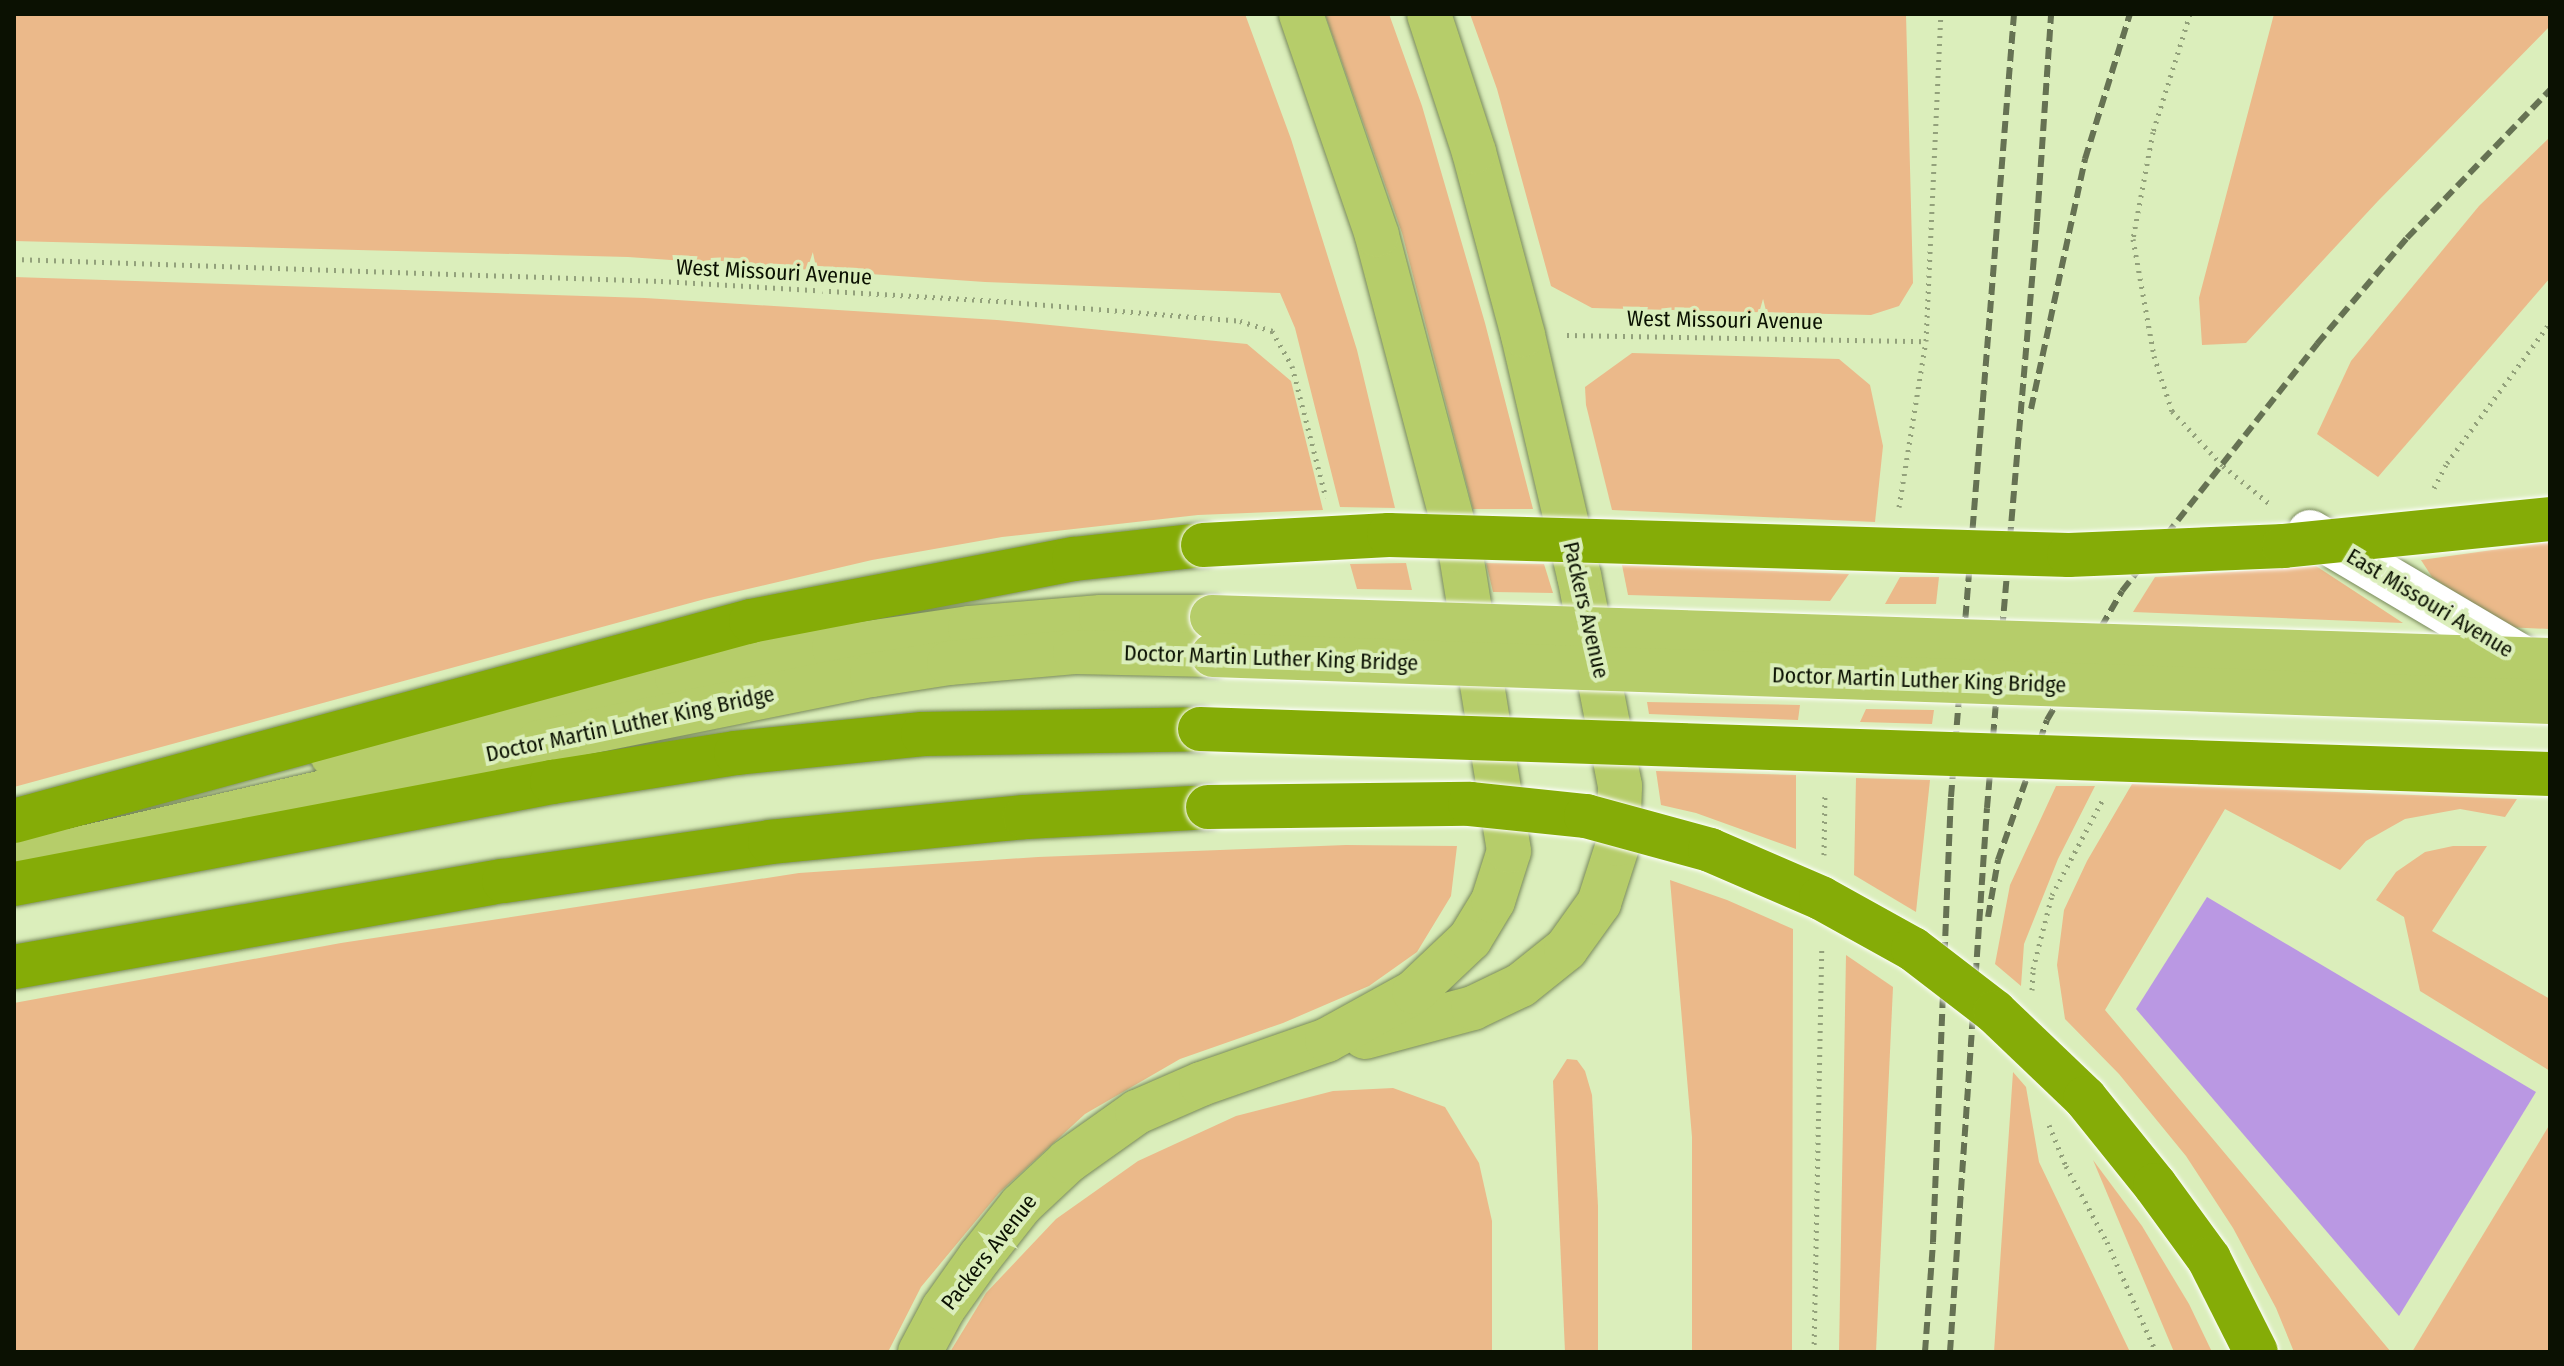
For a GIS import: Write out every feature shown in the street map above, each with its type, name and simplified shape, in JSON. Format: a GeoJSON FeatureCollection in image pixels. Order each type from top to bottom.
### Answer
{"type":"FeatureCollection","features":[{"type":"Feature","properties":{"kind":"highway"},"geometry":{"type":"LineString","coordinates":[[14,824],[751,621],[1074,559],[1203,545],[1389,535],[2069,555],[2284,546],[2550,519]]}},
{"type":"Feature","properties":{"kind":"highway"},"geometry":{"type":"LineString","coordinates":[[14,884],[552,782],[736,753],[923,734],[1200,729],[2550,774]]}},
{"type":"Feature","properties":{"kind":"highway"},"geometry":{"type":"LineString","coordinates":[[14,967],[504,881],[770,842],[1025,817],[1208,807],[1470,804],[1586,816],[1710,850],[1821,898],[1913,949],[1995,1012],[2085,1098],[2155,1185],[2209,1259],[2256,1352]]}},
{"type":"Feature","properties":{"kind":"main road","name":"Packers Avenue"},"geometry":{"type":"LineString","coordinates":[[920,1352],[943,1309],[980,1257],[1021,1205],[1068,1161],[1137,1112],[1226,1074],[1327,1040],[1414,992],[1470,939],[1493,901],[1509,851],[1460,550],[1377,235],[1301,14]]}},
{"type":"Feature","properties":{"kind":"main road","name":"Packers Avenue"},"geometry":{"type":"LineString","coordinates":[[1327,1040],[1371,1037],[1473,1008],[1521,985],[1566,949],[1599,903],[1618,844],[1620,786],[1603,685],[1523,335],[1474,152],[1429,14]]}},
{"type":"Feature","properties":{"kind":"main road","name":"Doctor Martin Luther King Bridge"},"geometry":{"type":"LineString","coordinates":[[14,824],[677,677],[834,648],[970,628],[1101,617],[1212,636],[2550,702]]}},
{"type":"Feature","properties":{"kind":"main road","name":"Doctor Martin Luther King Bridge"},"geometry":{"type":"LineString","coordinates":[[14,864],[539,742],[872,675],[949,663],[1212,636],[2550,660]]}},
{"type":"Feature","properties":{"kind":"street","name":"East Missouri Avenue"},"geometry":{"type":"LineString","coordinates":[[2310,532],[2550,674]]}},
{"type":"Feature","properties":{"kind":"path"},"geometry":{"type":"LineString","coordinates":[[2190,14],[2153,132],[2133,239],[2154,356],[2172,411],[2223,466],[2272,506],[2264,518]]}},
{"type":"Feature","properties":{"kind":"path","name":"West Missouri Avenue"},"geometry":{"type":"LineString","coordinates":[[14,259],[661,281],[1011,302],[1240,321],[1272,331],[1292,366],[1327,502]]}},
{"type":"Feature","properties":{"kind":"path"},"geometry":{"type":"LineString","coordinates":[[2427,501],[2447,463],[2550,323]]}},
{"type":"Feature","properties":{"kind":"path","name":"West Missouri Avenue"},"geometry":{"type":"LineString","coordinates":[[1523,335],[1926,341]]}},
{"type":"Feature","properties":{"kind":"path"},"geometry":{"type":"LineString","coordinates":[[2032,999],[2033,969],[2052,895],[2107,791]]}},
{"type":"Feature","properties":{"kind":"path"},"geometry":{"type":"LineString","coordinates":[[2046,1119],[2066,1166],[2107,1242],[2156,1352]]}},
{"type":"Feature","properties":{"kind":"shaded area"},"geometry":{"type":"Polygon","coordinates":[[[14,14],[1245,14],[1291,139],[1357,350],[1395,508],[1340,507],[1295,328],[1280,293],[985,282],[628,257],[14,241],[14,14]]]}},
{"type":"Feature","properties":{"kind":"shaded area"},"geometry":{"type":"Polygon","coordinates":[[[1325,14],[1389,14],[1422,106],[1485,323],[1533,509],[1473,509],[1402,233],[1325,14]]]}},
{"type":"Feature","properties":{"kind":"shaded area"},"geometry":{"type":"Polygon","coordinates":[[[1470,14],[1906,14],[1913,283],[1899,306],[1871,315],[1592,308],[1551,286],[1497,89],[1470,14]]]}},
{"type":"Feature","properties":{"kind":"shaded area"},"geometry":{"type":"Polygon","coordinates":[[[2274,14],[2550,14],[2550,26],[2378,201],[2246,343],[2202,345],[2199,298],[2274,14]]]}},
{"type":"Feature","properties":{"kind":"shaded area"},"geometry":{"type":"Polygon","coordinates":[[[2550,137],[2550,278],[2378,477],[2317,434],[2351,361],[2479,206],[2550,137]]]}},
{"type":"Feature","properties":{"kind":"shaded area"},"geometry":{"type":"Polygon","coordinates":[[[14,277],[645,298],[997,320],[1247,344],[1291,381],[1323,510],[1198,515],[1002,537],[872,560],[705,599],[14,787],[14,277]]]}},
{"type":"Feature","properties":{"kind":"shaded area"},"geometry":{"type":"Polygon","coordinates":[[[1632,353],[1839,359],[1870,385],[1883,446],[1875,522],[1612,510],[1586,405],[1585,387],[1632,353]]]}},
{"type":"Feature","properties":{"kind":"shaded area"},"geometry":{"type":"Polygon","coordinates":[[[2550,542],[2550,629],[2505,627],[2432,577],[2421,560],[2550,542]]]}},
{"type":"Feature","properties":{"kind":"shaded area"},"geometry":{"type":"Polygon","coordinates":[[[1406,563],[1412,590],[1357,589],[1350,564],[1406,563]]]}},
{"type":"Feature","properties":{"kind":"shaded area"},"geometry":{"type":"Polygon","coordinates":[[[1486,563],[1544,564],[1553,593],[1493,592],[1486,563]]]}},
{"type":"Feature","properties":{"kind":"shaded area"},"geometry":{"type":"Polygon","coordinates":[[[1622,565],[1849,574],[1830,601],[1628,595],[1622,565]]]}},
{"type":"Feature","properties":{"kind":"shaded area"},"geometry":{"type":"Polygon","coordinates":[[[2316,566],[2403,623],[2133,612],[2155,577],[2316,566]]]}},
{"type":"Feature","properties":{"kind":"shaded area"},"geometry":{"type":"Polygon","coordinates":[[[1900,577],[1939,577],[1936,604],[1885,604],[1900,577]]]}},
{"type":"Feature","properties":{"kind":"shaded area"},"geometry":{"type":"Polygon","coordinates":[[[1647,702],[1800,705],[1798,720],[1649,714],[1647,702]]]}},
{"type":"Feature","properties":{"kind":"shaded area"},"geometry":{"type":"Polygon","coordinates":[[[1866,709],[1934,710],[1932,724],[1860,722],[1866,709]]]}},
{"type":"Feature","properties":{"kind":"shaded area"},"geometry":{"type":"Polygon","coordinates":[[[1656,771],[1796,775],[1796,849],[1696,813],[1661,805],[1656,771]]]}},
{"type":"Feature","properties":{"kind":"shaded area"},"geometry":{"type":"Polygon","coordinates":[[[1856,778],[1930,780],[1916,912],[1854,875],[1856,778]]]}},
{"type":"Feature","properties":{"kind":"shaded area"},"geometry":{"type":"Polygon","coordinates":[[[2132,784],[2517,799],[2505,817],[2460,809],[2405,819],[2366,841],[2340,870],[2225,809],[2105,1010],[2391,1352],[2294,1352],[2276,1308],[2233,1228],[2186,1156],[2119,1074],[2065,1019],[2057,965],[2064,910],[2087,861],[2132,784]]]}},
{"type":"Feature","properties":{"kind":"shaded area"},"geometry":{"type":"Polygon","coordinates":[[[2056,786],[2095,786],[2058,859],[2024,944],[2021,986],[1995,964],[2010,885],[2056,786]]]}},
{"type":"Feature","properties":{"kind":"shaded area"},"geometry":{"type":"Polygon","coordinates":[[[1346,845],[1457,846],[1451,896],[1417,952],[1369,986],[1283,1023],[1180,1059],[1085,1114],[999,1193],[921,1287],[888,1352],[14,1352],[14,1003],[341,943],[799,873],[1038,857],[1346,845]]]}},
{"type":"Feature","properties":{"kind":"shaded area"},"geometry":{"type":"Polygon","coordinates":[[[2453,846],[2487,846],[2432,931],[2550,999],[2550,1071],[2420,991],[2404,917],[2376,900],[2396,872],[2425,852],[2453,846]]]}},
{"type":"Feature","properties":{"kind":"shaded area"},"geometry":{"type":"Polygon","coordinates":[[[1670,880],[1727,900],[1793,929],[1792,1352],[1692,1352],[1692,1137],[1670,880]]]}},
{"type":"Feature","properties":{"kind":"shaded area"},"geometry":{"type":"Polygon","coordinates":[[[2207,897],[2536,1092],[2399,1316],[2136,1009],[2207,897]]]}},
{"type":"Feature","properties":{"kind":"shaded area"},"geometry":{"type":"Polygon","coordinates":[[[1846,955],[1893,987],[1876,1352],[1839,1352],[1846,955]]]}},
{"type":"Feature","properties":{"kind":"shaded area"},"geometry":{"type":"Polygon","coordinates":[[[1567,1059],[1577,1060],[1585,1071],[1592,1095],[1598,1206],[1598,1352],[1565,1352],[1553,1081],[1567,1059]]]}},
{"type":"Feature","properties":{"kind":"shaded area"},"geometry":{"type":"Polygon","coordinates":[[[2013,1072],[2026,1087],[2039,1162],[2130,1352],[1994,1352],[2013,1072]]]}},
{"type":"Feature","properties":{"kind":"shaded area"},"geometry":{"type":"Polygon","coordinates":[[[1393,1088],[1445,1107],[1479,1163],[1492,1221],[1492,1352],[950,1352],[986,1293],[1056,1219],[1138,1161],[1236,1116],[1333,1091],[1393,1088]]]}},
{"type":"Feature","properties":{"kind":"shaded area"},"geometry":{"type":"Polygon","coordinates":[[[2550,1124],[2550,1352],[2412,1352],[2550,1124]]]}},
{"type":"Feature","properties":{"kind":"shaded area"},"geometry":{"type":"Polygon","coordinates":[[[2093,1160],[2142,1226],[2189,1304],[2212,1352],[2174,1352],[2093,1160]]]}},
{"type":"Feature","properties":{"kind":"railway"},"geometry":{"type":"LineString","coordinates":[[1925,1352],[1933,1242],[1951,797],[2014,14]]}},
{"type":"Feature","properties":{"kind":"railway"},"geometry":{"type":"LineString","coordinates":[[1950,1352],[1987,808],[2037,221],[2051,14]]}},
{"type":"Feature","properties":{"kind":"railway"},"geometry":{"type":"LineString","coordinates":[[2031,409],[2085,159],[2130,14]]}},
{"type":"Feature","properties":{"kind":"railway"},"geometry":{"type":"LineString","coordinates":[[1988,917],[1998,860],[2047,720],[2122,591],[2317,344],[2407,238],[2550,90]]}}]}
